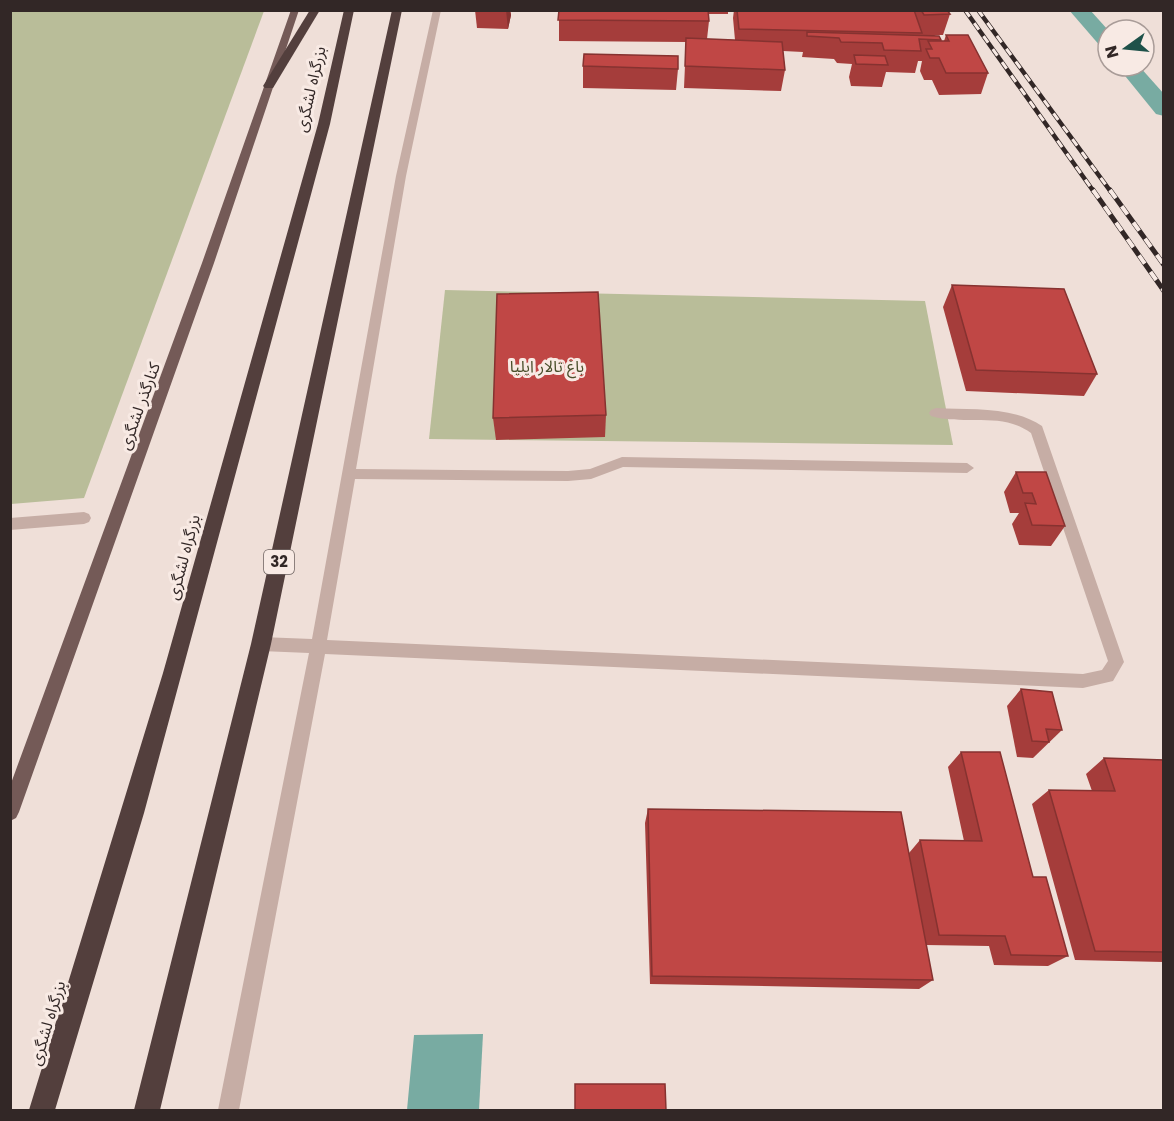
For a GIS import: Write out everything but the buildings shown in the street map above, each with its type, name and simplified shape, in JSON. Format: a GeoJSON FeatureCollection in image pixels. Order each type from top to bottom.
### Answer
{"type":"FeatureCollection","features":[{"type":"Feature","properties":{"kind":"highway"},"geometry":{"type":"LineString","coordinates":[[269,86],[315,10]]}},
{"type":"Feature","properties":{"kind":"highway","name":"بزرگراه لشگری"},"geometry":{"type":"LineString","coordinates":[[42,1110],[134,813],[324,124],[349,10]]}},
{"type":"Feature","properties":{"kind":"highway","name":"32"},"geometry":{"type":"LineString","coordinates":[[147,1110],[261,644],[397,10]]}},
{"type":"Feature","properties":{"kind":"main road","name":"کنارگذر لشگری"},"geometry":{"type":"LineString","coordinates":[[10,812],[208,263],[295,10]]}},
{"type":"Feature","properties":{"kind":"street"},"geometry":{"type":"LineString","coordinates":[[228,1110],[318,648],[401,176],[437,10]]}},
{"type":"Feature","properties":{"kind":"street"},"geometry":{"type":"LineString","coordinates":[[261,644],[1083,681],[1107,676],[1116,662],[1037,430],[1031,424],[1017,419],[936,413]]}},
{"type":"Feature","properties":{"kind":"street"},"geometry":{"type":"LineString","coordinates":[[349,474],[568,476],[591,474],[622,462],[967,468]]}},
{"type":"Feature","properties":{"kind":"street"},"geometry":{"type":"LineString","coordinates":[[10,524],[84,518]]}},
{"type":"Feature","properties":{"kind":"green space"},"geometry":{"type":"Polygon","coordinates":[[[11,10],[264,11],[84,498],[11,504],[11,10]]]}},
{"type":"Feature","properties":{"kind":"green space","name":"باغ تالار ایلیا"},"geometry":{"type":"Polygon","coordinates":[[[445,290],[925,301],[953,445],[429,439],[445,290]]]}},
{"type":"Feature","properties":{"kind":"water"},"geometry":{"type":"Polygon","coordinates":[[[483,1034],[479,1110],[407,1110],[414,1035],[483,1034]]]}},
{"type":"Feature","properties":{"kind":"waterway"},"geometry":{"type":"LineString","coordinates":[[1079,10],[1096,29]]}},
{"type":"Feature","properties":{"kind":"waterway"},"geometry":{"type":"LineString","coordinates":[[1138,78],[1164,109]]}},
{"type":"Feature","properties":{"kind":"railway"},"geometry":{"type":"LineString","coordinates":[[965,10],[1094,192]]}},
{"type":"Feature","properties":{"kind":"railway"},"geometry":{"type":"LineString","coordinates":[[978,10],[1111,192]]}},
{"type":"Feature","properties":{"kind":"railway"},"geometry":{"type":"LineString","coordinates":[[1093,190],[1164,291]]}},
{"type":"Feature","properties":{"kind":"railway"},"geometry":{"type":"LineString","coordinates":[[1110,190],[1164,265]]}}]}
